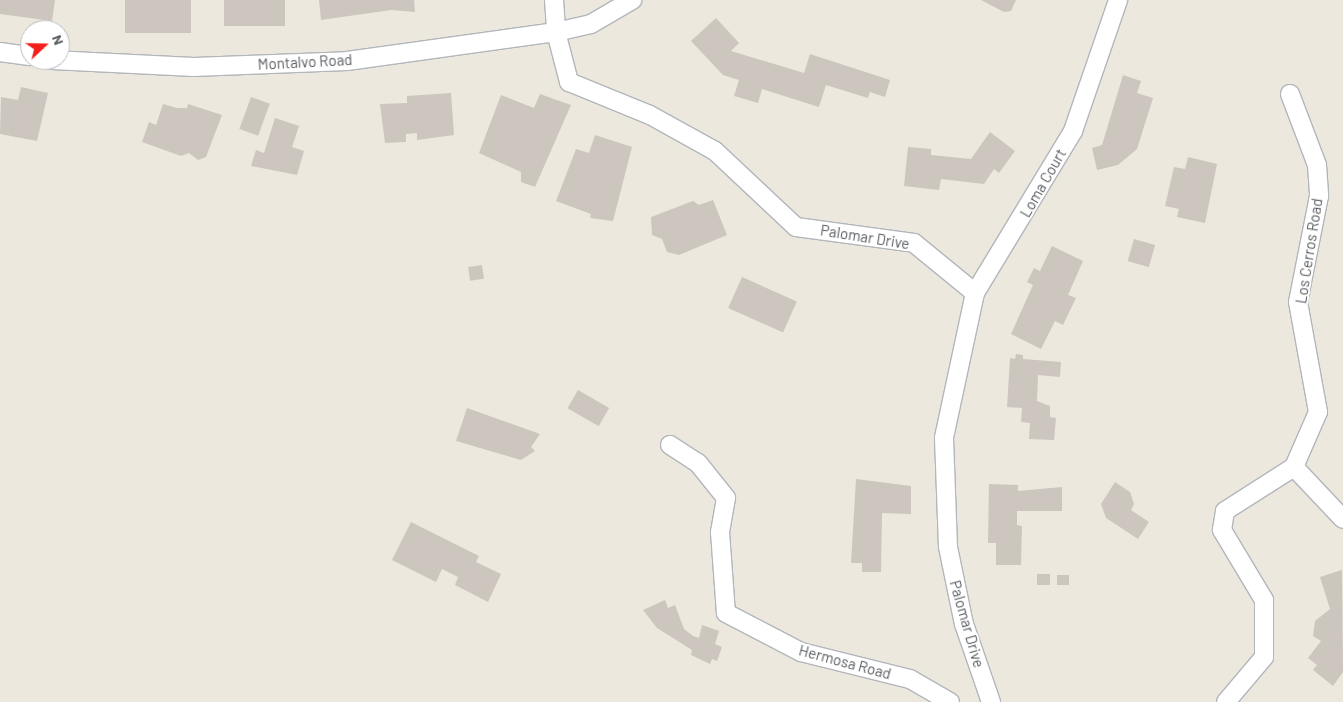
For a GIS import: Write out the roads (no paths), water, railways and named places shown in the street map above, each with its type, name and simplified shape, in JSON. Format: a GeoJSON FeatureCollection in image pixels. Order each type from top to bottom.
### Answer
{"type":"FeatureCollection","features":[{"type":"Feature","properties":{"kind":"street","name":"Palomar Drive"},"geometry":{"type":"LineString","coordinates":[[554,0],[556,32],[569,82],[650,115],[714,151],[796,227],[914,243],[976,293],[944,438],[948,547],[964,624],[991,702]]}},
{"type":"Feature","properties":{"kind":"street","name":"Montalvo Road"},"geometry":{"type":"LineString","coordinates":[[70,61],[194,67],[347,61],[556,32],[592,24],[632,0]]}},
{"type":"Feature","properties":{"kind":"street","name":"Loma Court"},"geometry":{"type":"LineString","coordinates":[[976,293],[1056,163],[1086,102],[1118,0]]}},
{"type":"Feature","properties":{"kind":"street"},"geometry":{"type":"LineString","coordinates":[[0,52],[20,55]]}},
{"type":"Feature","properties":{"kind":"street","name":"Los Cerros Road"},"geometry":{"type":"LineString","coordinates":[[1290,94],[1317,165],[1319,196],[1298,302],[1318,412],[1294,467]]}},
{"type":"Feature","properties":{"kind":"street","name":"Hermosa Road"},"geometry":{"type":"LineString","coordinates":[[670,445],[698,463],[726,498],[720,532],[726,613],[801,652],[910,679],[950,702]]}},
{"type":"Feature","properties":{"kind":"street"},"geometry":{"type":"LineString","coordinates":[[1226,702],[1264,656],[1264,600],[1222,530],[1225,511],[1294,467],[1343,519]]}}]}
